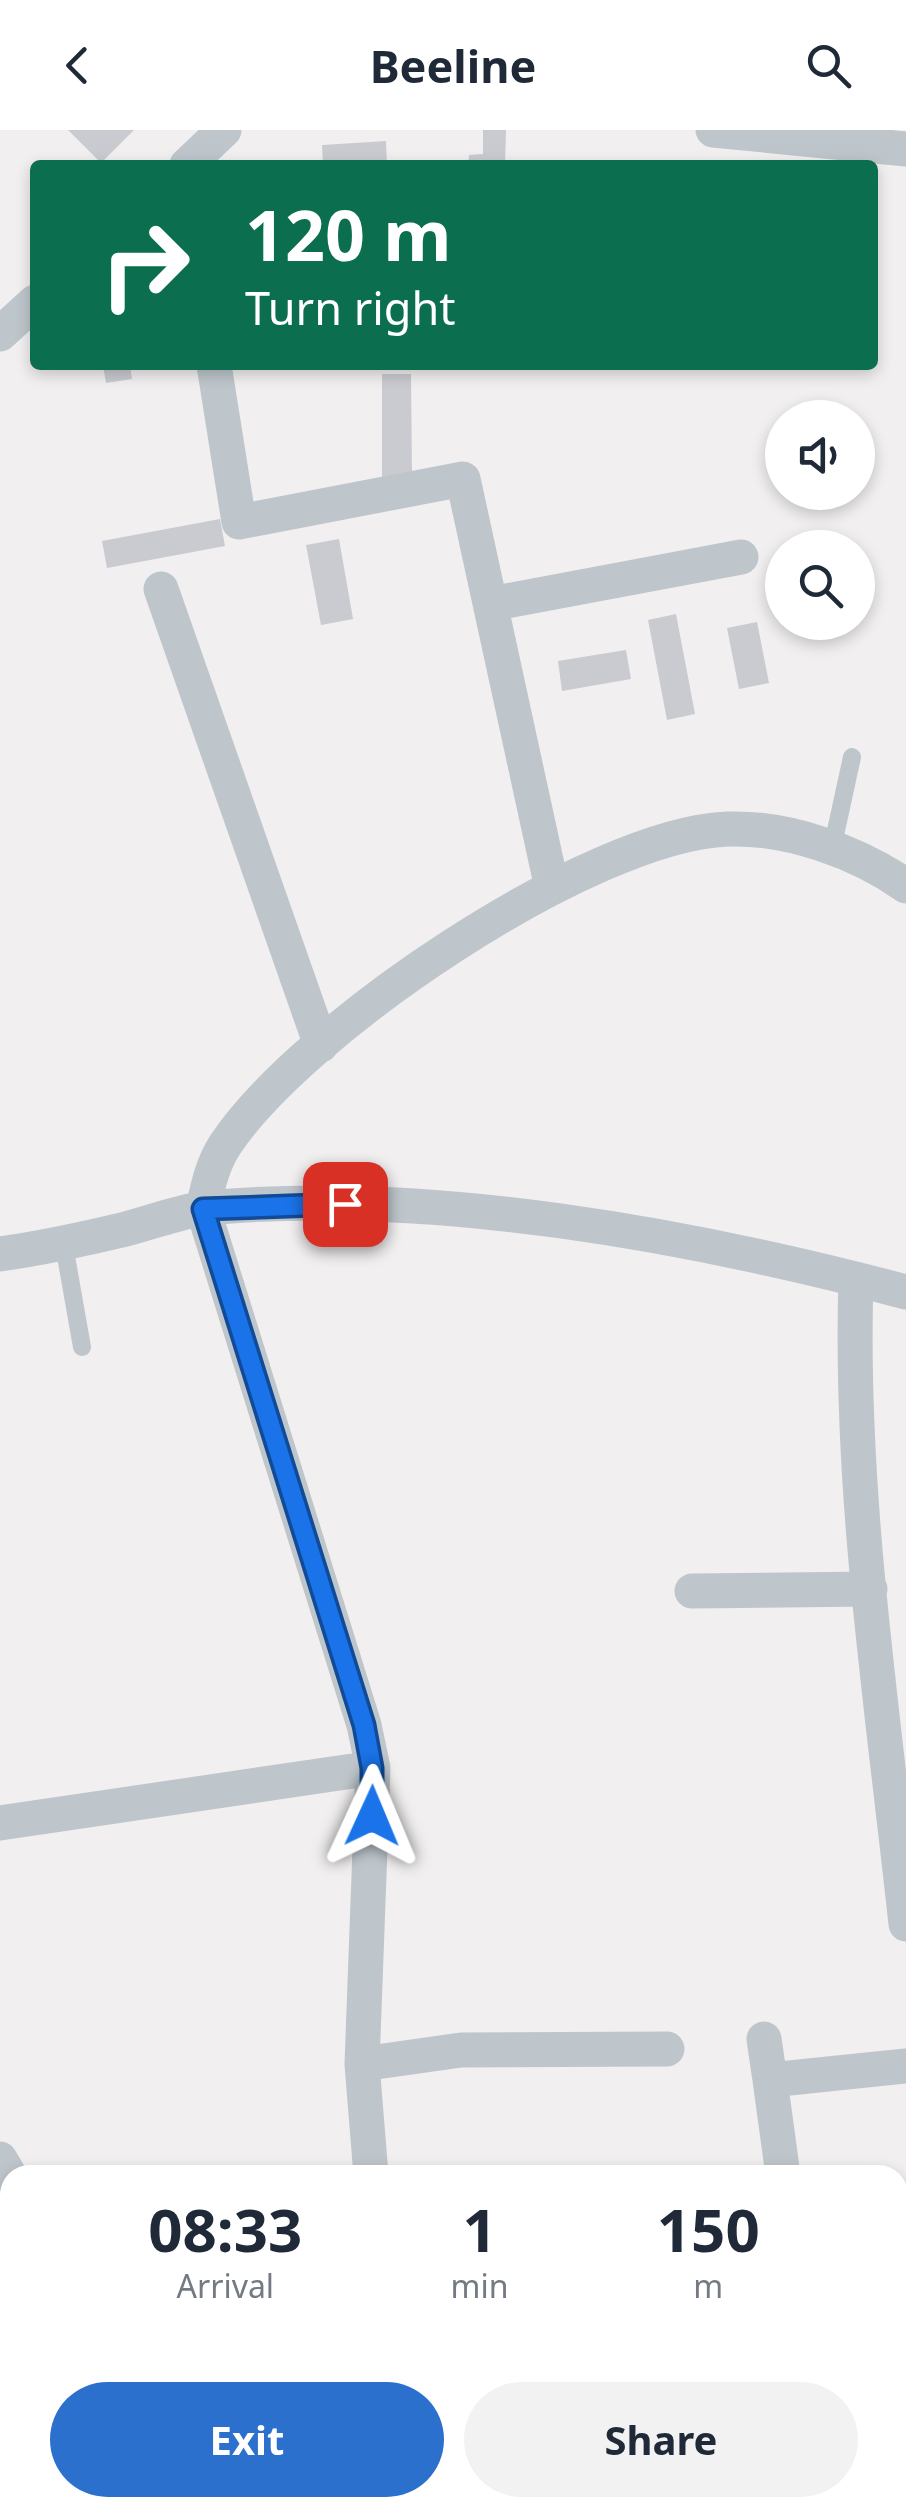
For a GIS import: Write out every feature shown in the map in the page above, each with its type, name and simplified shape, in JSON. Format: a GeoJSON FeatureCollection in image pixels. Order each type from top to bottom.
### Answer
{"type":"FeatureCollection","features":[{"type":"Feature","properties":{"kind":"street"},"geometry":{"type":"LineString","coordinates":[[713,130],[906,149]]}},
{"type":"Feature","properties":{"kind":"street"},"geometry":{"type":"LineString","coordinates":[[193,160],[222,131]]}},
{"type":"Feature","properties":{"kind":"street"},"geometry":{"type":"LineString","coordinates":[[0,334],[30,307]]}},
{"type":"Feature","properties":{"kind":"street"},"geometry":{"type":"LineString","coordinates":[[215,370],[239,522],[464,479],[552,888]]}},
{"type":"Feature","properties":{"kind":"street"},"geometry":{"type":"LineString","coordinates":[[490,604],[741,557]]}},
{"type":"Feature","properties":{"kind":"street"},"geometry":{"type":"LineString","coordinates":[[161,590],[322,1045]]}},
{"type":"Feature","properties":{"kind":"street"},"geometry":{"type":"LineString","coordinates":[[362,2165],[372,1768],[364,1725],[203,1209],[213,1167],[227,1142],[322,1045],[448,947],[552,888],[673,838],[729,829],[782,835],[881,868],[906,886]]}},
{"type":"Feature","properties":{"kind":"street"},"geometry":{"type":"LineString","coordinates":[[0,1254],[64,1245],[203,1209],[345,1204],[548,1220],[906,1292]]}},
{"type":"Feature","properties":{"kind":"street"},"geometry":{"type":"LineString","coordinates":[[856,1279],[853,1371],[870,1589],[906,1924]]}},
{"type":"Feature","properties":{"kind":"street"},"geometry":{"type":"LineString","coordinates":[[692,1590],[870,1589]]}},
{"type":"Feature","properties":{"kind":"street"},"geometry":{"type":"LineString","coordinates":[[0,1823],[372,1768]]}},
{"type":"Feature","properties":{"kind":"street"},"geometry":{"type":"LineString","coordinates":[[764,2039],[781,2165]]}},
{"type":"Feature","properties":{"kind":"street"},"geometry":{"type":"LineString","coordinates":[[362,2064],[461,2050],[666,2049]]}},
{"type":"Feature","properties":{"kind":"street"},"geometry":{"type":"LineString","coordinates":[[770,2080],[906,2066]]}},
{"type":"Feature","properties":{"kind":"lane"},"geometry":{"type":"LineString","coordinates":[[832,849],[852,757]]}},
{"type":"Feature","properties":{"kind":"lane"},"geometry":{"type":"LineString","coordinates":[[64,1245],[82,1347]]}},
{"type":"Feature","properties":{"kind":"building"},"geometry":{"type":"Polygon","coordinates":[[[68,130],[134,130],[104,160],[98,160],[68,130]]]}},
{"type":"Feature","properties":{"kind":"building"},"geometry":{"type":"Polygon","coordinates":[[[483,130],[506,130],[505,160],[468,160],[469,155],[483,154],[483,130]]]}},
{"type":"Feature","properties":{"kind":"building"},"geometry":{"type":"Polygon","coordinates":[[[386,141],[387,160],[323,160],[322,145],[386,141]]]}},
{"type":"Feature","properties":{"kind":"building"},"geometry":{"type":"Polygon","coordinates":[[[104,370],[131,370],[132,379],[106,383],[104,370]]]}},
{"type":"Feature","properties":{"kind":"building"},"geometry":{"type":"Polygon","coordinates":[[[382,374],[411,374],[412,476],[382,477],[382,374]]]}},
{"type":"Feature","properties":{"kind":"building"},"geometry":{"type":"Polygon","coordinates":[[[220,519],[225,546],[107,568],[102,541],[220,519]]]}},
{"type":"Feature","properties":{"kind":"building"},"geometry":{"type":"Polygon","coordinates":[[[339,539],[353,619],[321,625],[306,545],[339,539]]]}},
{"type":"Feature","properties":{"kind":"building"},"geometry":{"type":"Polygon","coordinates":[[[676,614],[695,714],[667,720],[648,620],[676,614]]]}},
{"type":"Feature","properties":{"kind":"building"},"geometry":{"type":"Polygon","coordinates":[[[757,622],[769,683],[739,689],[727,628],[757,622]]]}},
{"type":"Feature","properties":{"kind":"building"},"geometry":{"type":"Polygon","coordinates":[[[626,650],[631,679],[562,691],[558,661],[626,650]]]}},
{"type":"Feature","properties":{"kind":"route"},"geometry":{"type":"LineString","coordinates":[[345,1204],[203,1209],[364,1725],[372,1768],[372,1816]]}}]}
